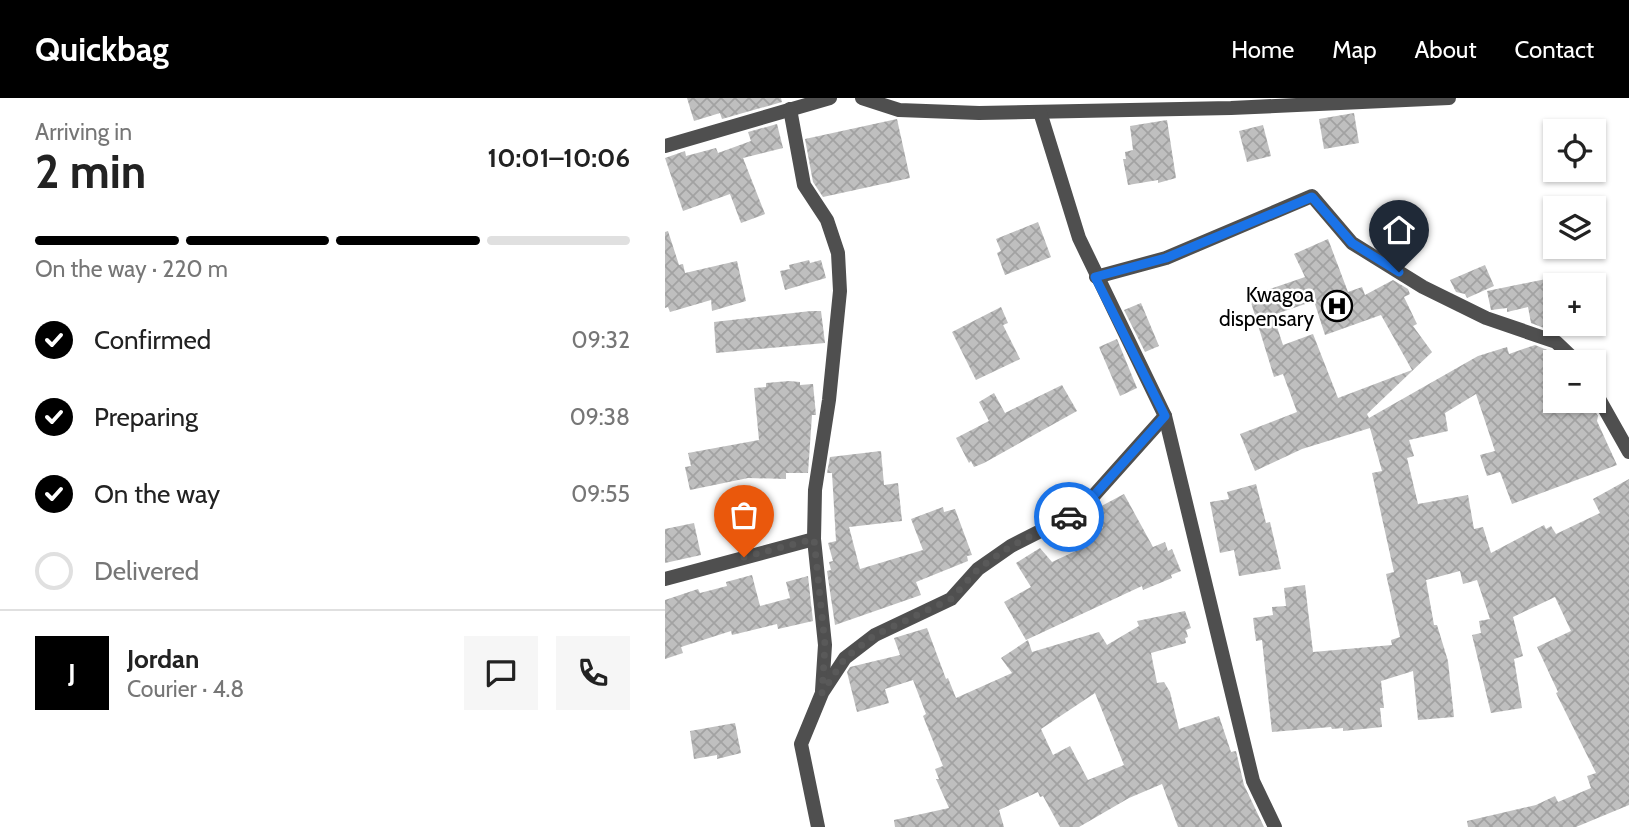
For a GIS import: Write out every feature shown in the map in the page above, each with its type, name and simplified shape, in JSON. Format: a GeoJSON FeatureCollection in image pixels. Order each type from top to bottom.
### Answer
{"type":"FeatureCollection","features":[{"type":"Feature","properties":{"kind":"street"},"geometry":{"type":"LineString","coordinates":[[665,146],[830,98]]}},
{"type":"Feature","properties":{"kind":"street"},"geometry":{"type":"LineString","coordinates":[[862,98],[899,110],[1040,112],[1233,103],[1449,98]]}},
{"type":"Feature","properties":{"kind":"street"},"geometry":{"type":"LineString","coordinates":[[790,109],[804,185],[827,220],[838,253],[840,291],[829,400],[815,490],[814,539],[825,645],[822,693]]}},
{"type":"Feature","properties":{"kind":"street"},"geometry":{"type":"LineString","coordinates":[[1040,112],[1079,238],[1095,277],[1165,416],[1253,780],[1275,827]]}},
{"type":"Feature","properties":{"kind":"street"},"geometry":{"type":"LineString","coordinates":[[1095,277],[1166,258],[1312,197],[1352,243],[1423,286],[1486,318],[1556,342],[1564,350]]}},
{"type":"Feature","properties":{"kind":"street"},"geometry":{"type":"LineString","coordinates":[[1606,411],[1629,452]]}},
{"type":"Feature","properties":{"kind":"street"},"geometry":{"type":"LineString","coordinates":[[818,827],[801,744],[822,693],[845,658],[875,635],[951,599],[978,569],[1011,546],[1080,511],[1165,416]]}},
{"type":"Feature","properties":{"kind":"street"},"geometry":{"type":"LineString","coordinates":[[665,579],[814,539]]}},
{"type":"Feature","properties":{"kind":"building"},"geometry":{"type":"Polygon","coordinates":[[[687,98],[781,98],[782,102],[722,119],[720,113],[694,121],[687,98]]]}},
{"type":"Feature","properties":{"kind":"building"},"geometry":{"type":"Polygon","coordinates":[[[1354,113],[1359,143],[1324,149],[1319,119],[1354,113]]]}},
{"type":"Feature","properties":{"kind":"building"},"geometry":{"type":"Polygon","coordinates":[[[897,119],[910,178],[823,197],[813,182],[805,139],[897,119]]]}},
{"type":"Feature","properties":{"kind":"building"},"geometry":{"type":"Polygon","coordinates":[[[1167,120],[1176,178],[1158,183],[1158,180],[1128,185],[1123,159],[1126,159],[1125,152],[1133,150],[1130,126],[1167,120]]]}},
{"type":"Feature","properties":{"kind":"building"},"geometry":{"type":"Polygon","coordinates":[[[777,124],[783,148],[743,158],[765,214],[741,223],[730,194],[683,211],[665,158],[685,151],[686,156],[716,148],[718,153],[751,141],[748,132],[777,124]]]}},
{"type":"Feature","properties":{"kind":"building"},"geometry":{"type":"Polygon","coordinates":[[[1263,125],[1271,156],[1247,162],[1239,131],[1263,125]]]}},
{"type":"Feature","properties":{"kind":"building"},"geometry":{"type":"Polygon","coordinates":[[[1038,222],[1051,257],[1005,275],[997,253],[1001,251],[996,239],[1038,222]]]}},
{"type":"Feature","properties":{"kind":"building"},"geometry":{"type":"Polygon","coordinates":[[[668,231],[679,265],[683,264],[685,273],[737,261],[746,301],[712,311],[711,300],[670,312],[668,307],[665,308],[665,232],[668,231]]]}},
{"type":"Feature","properties":{"kind":"building"},"geometry":{"type":"Polygon","coordinates":[[[1328,239],[1348,292],[1362,287],[1365,295],[1393,280],[1408,289],[1410,294],[1404,297],[1417,324],[1413,326],[1432,352],[1367,414],[1369,418],[1478,356],[1507,347],[1509,354],[1535,345],[1547,350],[1543,350],[1543,413],[1596,413],[1597,421],[1617,465],[1512,504],[1500,472],[1487,476],[1480,455],[1495,451],[1476,394],[1445,413],[1448,431],[1409,440],[1414,456],[1407,458],[1418,504],[1468,495],[1474,529],[1483,527],[1491,553],[1544,525],[1546,529],[1551,526],[1556,534],[1600,513],[1593,499],[1629,479],[1629,805],[1576,827],[1468,827],[1467,821],[1536,805],[1555,796],[1558,802],[1591,788],[1587,776],[1596,773],[1556,693],[1558,692],[1537,647],[1571,631],[1555,597],[1513,617],[1523,656],[1514,659],[1522,708],[1491,713],[1472,635],[1481,633],[1479,621],[1490,619],[1477,580],[1463,584],[1460,571],[1426,580],[1434,625],[1437,625],[1448,661],[1454,717],[1418,720],[1413,671],[1381,681],[1384,708],[1380,708],[1382,727],[1343,731],[1343,728],[1331,727],[1272,732],[1262,640],[1256,641],[1253,618],[1273,615],[1272,607],[1286,606],[1284,588],[1305,585],[1313,652],[1392,645],[1391,640],[1400,637],[1386,574],[1394,572],[1372,473],[1382,471],[1370,428],[1302,449],[1255,471],[1240,434],[1297,412],[1283,374],[1274,377],[1249,296],[1305,277],[1294,254],[1328,239]],[[1314,301],[1273,315],[1283,345],[1313,334],[1338,398],[1412,370],[1381,315],[1325,335],[1314,301]]]}},
{"type":"Feature","properties":{"kind":"building"},"geometry":{"type":"Polygon","coordinates":[[[809,260],[810,263],[821,260],[826,278],[785,290],[780,271],[790,269],[789,265],[809,260]]]}},
{"type":"Feature","properties":{"kind":"building"},"geometry":{"type":"Polygon","coordinates":[[[1485,265],[1494,286],[1467,298],[1465,294],[1456,292],[1450,280],[1485,265]]]}},
{"type":"Feature","properties":{"kind":"building"},"geometry":{"type":"Polygon","coordinates":[[[1543,280],[1543,328],[1531,323],[1528,307],[1507,312],[1507,308],[1491,310],[1487,291],[1543,280]]]}},
{"type":"Feature","properties":{"kind":"building"},"geometry":{"type":"Polygon","coordinates":[[[1141,303],[1159,346],[1145,352],[1124,310],[1141,303]]]}},
{"type":"Feature","properties":{"kind":"building"},"geometry":{"type":"Polygon","coordinates":[[[1001,307],[1008,323],[1003,325],[1020,359],[976,380],[952,332],[1001,307]]]}},
{"type":"Feature","properties":{"kind":"building"},"geometry":{"type":"Polygon","coordinates":[[[821,311],[825,343],[716,353],[714,322],[821,311]]]}},
{"type":"Feature","properties":{"kind":"building"},"geometry":{"type":"Polygon","coordinates":[[[1117,339],[1137,388],[1120,396],[1099,347],[1117,339]]]}},
{"type":"Feature","properties":{"kind":"building"},"geometry":{"type":"Polygon","coordinates":[[[800,382],[800,385],[813,384],[816,415],[812,415],[808,473],[786,473],[786,479],[748,478],[690,490],[685,467],[691,466],[688,453],[759,440],[754,388],[766,387],[766,383],[800,382]]]}},
{"type":"Feature","properties":{"kind":"building"},"geometry":{"type":"Polygon","coordinates":[[[1062,385],[1077,411],[984,463],[974,467],[971,461],[969,463],[956,438],[989,421],[979,402],[994,393],[1005,413],[1062,385]]]}},
{"type":"Feature","properties":{"kind":"building"},"geometry":{"type":"Polygon","coordinates":[[[881,451],[884,485],[898,483],[902,521],[849,527],[860,569],[923,550],[911,519],[943,507],[944,512],[955,509],[972,555],[967,556],[968,561],[916,582],[921,595],[835,625],[827,571],[831,570],[829,562],[833,561],[828,543],[836,541],[832,473],[827,473],[830,457],[881,451]]]}},
{"type":"Feature","properties":{"kind":"building"},"geometry":{"type":"Polygon","coordinates":[[[1256,484],[1266,523],[1270,522],[1281,569],[1239,576],[1234,550],[1220,553],[1210,502],[1229,499],[1227,492],[1256,484]]]}},
{"type":"Feature","properties":{"kind":"building"},"geometry":{"type":"Polygon","coordinates":[[[1124,494],[1153,547],[1165,542],[1168,551],[1172,549],[1181,571],[1171,575],[1172,578],[1143,590],[1142,586],[1026,640],[1004,602],[1031,587],[1016,563],[1040,548],[1052,562],[1080,549],[1084,546],[1082,543],[1099,535],[1097,531],[1103,528],[1094,510],[1124,494]]]}},
{"type":"Feature","properties":{"kind":"building"},"geometry":{"type":"Polygon","coordinates":[[[694,523],[701,555],[665,563],[665,529],[694,523]]]}},
{"type":"Feature","properties":{"kind":"building"},"geometry":{"type":"Polygon","coordinates":[[[752,575],[760,606],[790,598],[786,582],[808,576],[813,621],[778,629],[777,624],[732,635],[731,631],[681,647],[683,653],[665,659],[665,600],[698,589],[700,593],[727,586],[726,582],[752,575]]]}},
{"type":"Feature","properties":{"kind":"building"},"geometry":{"type":"Polygon","coordinates":[[[1185,611],[1191,628],[1186,630],[1186,643],[1151,653],[1157,683],[1164,682],[1170,692],[1179,729],[1219,716],[1231,752],[1236,751],[1244,785],[1264,827],[1178,827],[1162,784],[1129,798],[1079,827],[1060,827],[1043,796],[1040,797],[1038,792],[999,810],[1004,827],[895,827],[894,820],[949,808],[936,779],[939,779],[935,769],[943,766],[923,716],[926,714],[913,680],[885,689],[889,703],[857,712],[847,672],[850,667],[900,655],[894,638],[927,628],[956,698],[1012,673],[1001,658],[1028,640],[1032,652],[1099,632],[1107,645],[1139,626],[1137,621],[1185,611]],[[1095,693],[1041,729],[1053,755],[1070,746],[1088,780],[1124,765],[1095,693]]]}},
{"type":"Feature","properties":{"kind":"building"},"geometry":{"type":"Polygon","coordinates":[[[735,723],[741,753],[717,759],[717,755],[694,759],[690,731],[735,723]]]}},
{"type":"Feature","properties":{"kind":"way so far"},"geometry":{"type":"LineString","coordinates":[[744,557],[814,539],[825,645],[822,693],[845,658],[875,635],[951,599],[978,569],[1011,546],[1069,517]]}},
{"type":"Feature","properties":{"kind":"place","name":"Kwagoa dispensary"},"geometry":{"type":"Point","coordinates":[1337,306]}},
{"type":"Feature","properties":{"kind":"route"},"geometry":{"type":"LineString","coordinates":[[1069,517],[1080,511],[1165,416],[1095,277],[1166,258],[1312,197],[1352,243],[1399,272]]}}]}
